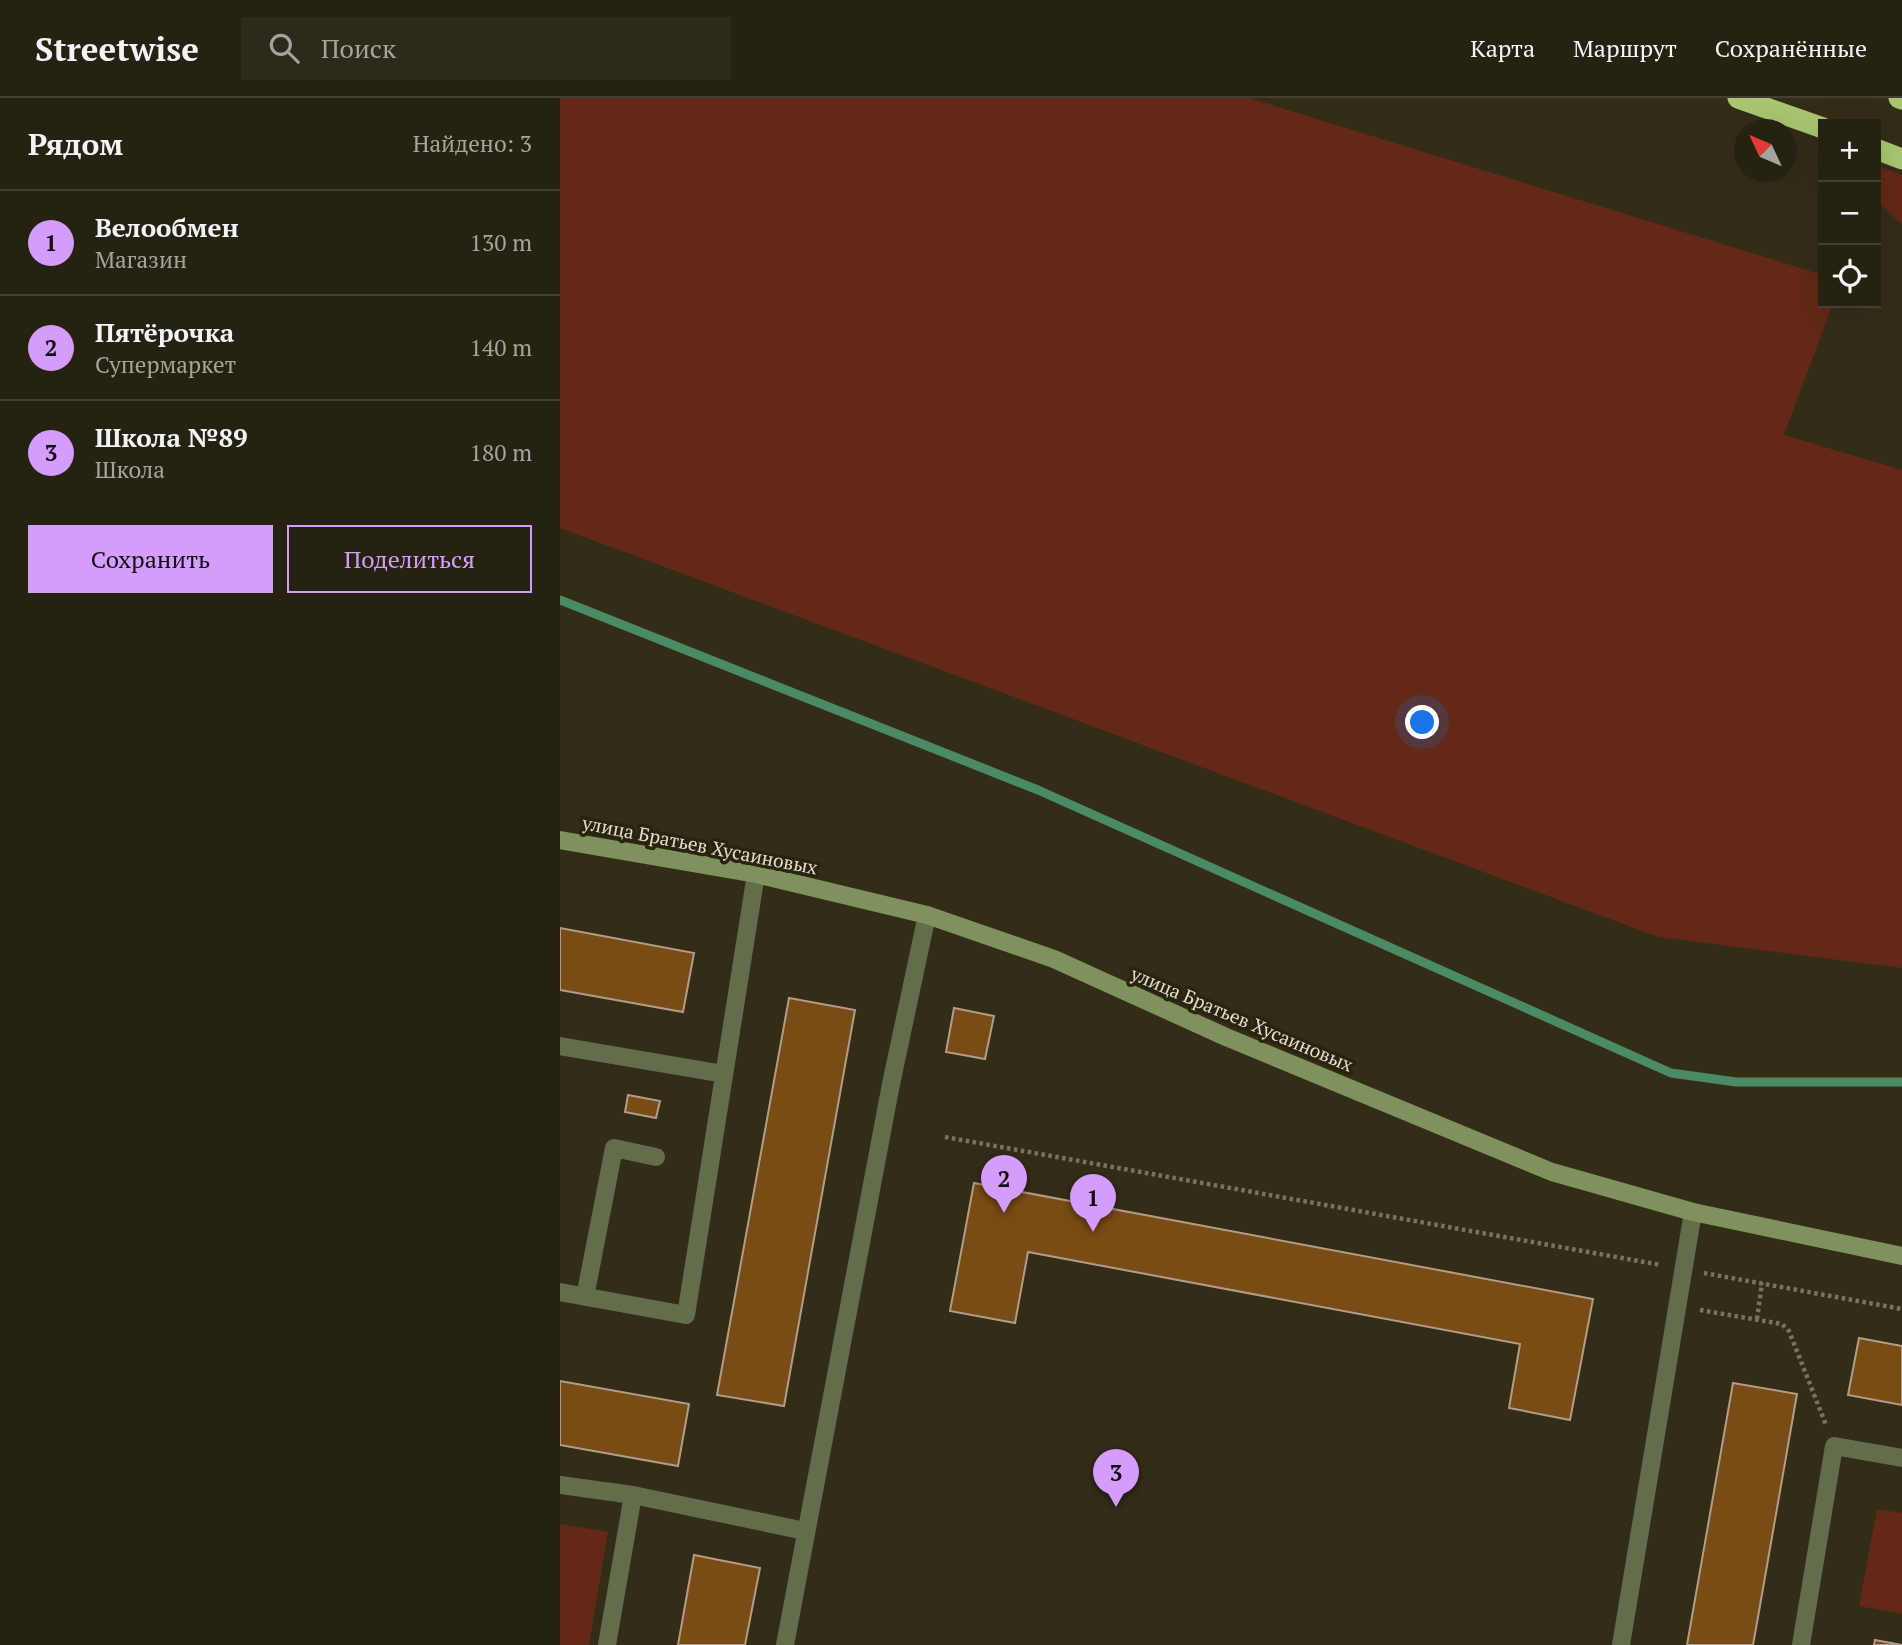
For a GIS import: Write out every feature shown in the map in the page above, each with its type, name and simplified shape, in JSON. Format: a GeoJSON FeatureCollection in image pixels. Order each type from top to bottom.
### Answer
{"type":"FeatureCollection","features":[{"type":"Feature","properties":{"kind":"highway"},"geometry":{"type":"LineString","coordinates":[[1738,98],[1818,126]]}},
{"type":"Feature","properties":{"kind":"highway"},"geometry":{"type":"LineString","coordinates":[[1881,151],[1902,159]]}},
{"type":"Feature","properties":{"kind":"street","name":"улица Братьев Хусаиновых"},"geometry":{"type":"LineString","coordinates":[[560,840],[756,874],[927,915],[1054,959],[1226,1037],[1552,1172],[1693,1212],[1902,1256]]}},
{"type":"Feature","properties":{"kind":"lane"},"geometry":{"type":"LineString","coordinates":[[560,1292],[686,1315],[756,874]]}},
{"type":"Feature","properties":{"kind":"lane"},"geometry":{"type":"LineString","coordinates":[[785,1645],[891,1084],[927,915]]}},
{"type":"Feature","properties":{"kind":"lane"},"geometry":{"type":"LineString","coordinates":[[560,1046],[724,1074]]}},
{"type":"Feature","properties":{"kind":"lane"},"geometry":{"type":"LineString","coordinates":[[585,1297],[614,1148],[656,1157]]}},
{"type":"Feature","properties":{"kind":"lane"},"geometry":{"type":"LineString","coordinates":[[1620,1645],[1693,1212]]}},
{"type":"Feature","properties":{"kind":"lane"},"geometry":{"type":"LineString","coordinates":[[1801,1645],[1834,1446],[1902,1458]]}},
{"type":"Feature","properties":{"kind":"lane"},"geometry":{"type":"LineString","coordinates":[[560,1485],[633,1495],[805,1531]]}},
{"type":"Feature","properties":{"kind":"lane"},"geometry":{"type":"LineString","coordinates":[[607,1645],[633,1495]]}},
{"type":"Feature","properties":{"kind":"path"},"geometry":{"type":"LineString","coordinates":[[946,1137],[1902,1308]]}},
{"type":"Feature","properties":{"kind":"path"},"geometry":{"type":"LineString","coordinates":[[1757,1319],[1762,1283]]}},
{"type":"Feature","properties":{"kind":"path"},"geometry":{"type":"LineString","coordinates":[[1677,1306],[1782,1324],[1789,1331],[1834,1446]]}},
{"type":"Feature","properties":{"kind":"shaded area"},"geometry":{"type":"Polygon","coordinates":[[[560,98],[1249,98],[1818,273],[1818,308],[1831,308],[1784,435],[1902,470],[1902,968],[1658,937],[560,528],[560,98]]]}},
{"type":"Feature","properties":{"kind":"shaded area"},"geometry":{"type":"Polygon","coordinates":[[[1881,167],[1902,175],[1902,224],[1881,205],[1881,167]]]}},
{"type":"Feature","properties":{"kind":"shaded area"},"geometry":{"type":"Polygon","coordinates":[[[1877,1509],[1902,1513],[1902,1614],[1859,1606],[1877,1509]]]}},
{"type":"Feature","properties":{"kind":"shaded area"},"geometry":{"type":"Polygon","coordinates":[[[560,1524],[608,1532],[589,1645],[560,1645],[560,1524]]]}},
{"type":"Feature","properties":{"kind":"building"},"geometry":{"type":"Polygon","coordinates":[[[560,928],[694,953],[683,1012],[560,990],[560,928]]]}},
{"type":"Feature","properties":{"kind":"building"},"geometry":{"type":"Polygon","coordinates":[[[789,998],[855,1010],[784,1406],[717,1395],[789,998]]]}},
{"type":"Feature","properties":{"kind":"building"},"geometry":{"type":"Polygon","coordinates":[[[954,1008],[994,1016],[985,1059],[946,1052],[954,1008]]]}},
{"type":"Feature","properties":{"kind":"building"},"geometry":{"type":"Polygon","coordinates":[[[628,1095],[660,1101],[656,1118],[625,1112],[628,1095]]]}},
{"type":"Feature","properties":{"kind":"building"},"geometry":{"type":"Polygon","coordinates":[[[974,1183],[1593,1299],[1570,1420],[1509,1408],[1520,1344],[1028,1252],[1015,1323],[950,1311],[974,1183]]]}},
{"type":"Feature","properties":{"kind":"building"},"geometry":{"type":"Polygon","coordinates":[[[1859,1338],[1902,1346],[1902,1405],[1848,1395],[1859,1338]]]}},
{"type":"Feature","properties":{"kind":"building"},"geometry":{"type":"Polygon","coordinates":[[[560,1381],[689,1404],[678,1466],[560,1445],[560,1381]]]}},
{"type":"Feature","properties":{"kind":"building"},"geometry":{"type":"Polygon","coordinates":[[[1733,1383],[1797,1394],[1758,1617],[1753,1645],[1687,1645],[1733,1383]]]}},
{"type":"Feature","properties":{"kind":"building"},"geometry":{"type":"Polygon","coordinates":[[[694,1555],[760,1568],[745,1645],[678,1645],[694,1555]]]}},
{"type":"Feature","properties":{"kind":"building"},"geometry":{"type":"Polygon","coordinates":[[[1875,1640],[1902,1645],[1874,1645],[1875,1640]]]}},
{"type":"Feature","properties":{"kind":"waterway"},"geometry":{"type":"LineString","coordinates":[[560,600],[1038,790],[1671,1073],[1736,1082],[1902,1082]]}},
{"type":"Feature","properties":{"kind":"place","name":"Пятёрочка"},"geometry":{"type":"Point","coordinates":[1004,1213]}},
{"type":"Feature","properties":{"kind":"place","name":"Велообмен"},"geometry":{"type":"Point","coordinates":[1093,1232]}},
{"type":"Feature","properties":{"kind":"place","name":"Школа №89"},"geometry":{"type":"Point","coordinates":[1116,1507]}}]}
